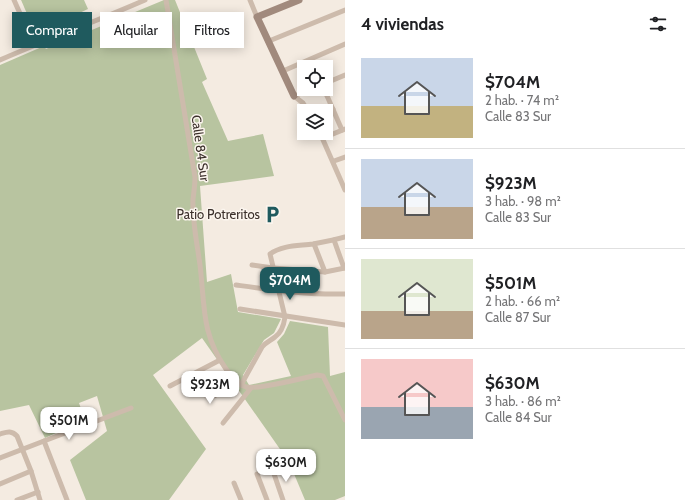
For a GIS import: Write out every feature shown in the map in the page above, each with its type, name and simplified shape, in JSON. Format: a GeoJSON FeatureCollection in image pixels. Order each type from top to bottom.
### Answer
{"type":"FeatureCollection","features":[{"type":"Feature","properties":{"kind":"street"},"geometry":{"type":"LineString","coordinates":[[14,0],[19,12]]}},
{"type":"Feature","properties":{"kind":"street"},"geometry":{"type":"LineString","coordinates":[[92,23],[145,0]]}},
{"type":"Feature","properties":{"kind":"street","name":"Calle 84 Sur"},"geometry":{"type":"LineString","coordinates":[[166,0],[196,178],[193,198],[194,217],[205,319],[209,337],[220,360],[235,380],[241,385]]}},
{"type":"Feature","properties":{"kind":"street"},"geometry":{"type":"LineString","coordinates":[[250,0],[294,96],[304,104]]}},
{"type":"Feature","properties":{"kind":"street"},"geometry":{"type":"LineString","coordinates":[[258,17],[285,3],[299,0]]}},
{"type":"Feature","properties":{"kind":"street"},"geometry":{"type":"LineString","coordinates":[[269,41],[345,10]]}},
{"type":"Feature","properties":{"kind":"street"},"geometry":{"type":"LineString","coordinates":[[282,71],[345,44]]}},
{"type":"Feature","properties":{"kind":"street"},"geometry":{"type":"LineString","coordinates":[[0,60],[27,48]]}},
{"type":"Feature","properties":{"kind":"street"},"geometry":{"type":"LineString","coordinates":[[333,80],[345,75]]}},
{"type":"Feature","properties":{"kind":"street"},"geometry":{"type":"LineString","coordinates":[[333,109],[343,130],[333,133]]}},
{"type":"Feature","properties":{"kind":"street"},"geometry":{"type":"LineString","coordinates":[[324,140],[345,190]]}},
{"type":"Feature","properties":{"kind":"street"},"geometry":{"type":"LineString","coordinates":[[334,162],[345,156]]}},
{"type":"Feature","properties":{"kind":"street"},"geometry":{"type":"LineString","coordinates":[[345,237],[314,244],[284,247],[276,249],[270,254],[285,317],[279,334],[262,347],[241,385],[251,388],[318,375],[323,376],[345,420]]}},
{"type":"Feature","properties":{"kind":"street"},"geometry":{"type":"LineString","coordinates":[[252,265],[325,272],[345,268],[334,240]]}},
{"type":"Feature","properties":{"kind":"street"},"geometry":{"type":"LineString","coordinates":[[314,244],[325,272]]}},
{"type":"Feature","properties":{"kind":"street"},"geometry":{"type":"LineString","coordinates":[[236,285],[318,295],[345,294]]}},
{"type":"Feature","properties":{"kind":"street"},"geometry":{"type":"LineString","coordinates":[[240,309],[345,325]]}},
{"type":"Feature","properties":{"kind":"street"},"geometry":{"type":"LineString","coordinates":[[170,386],[220,360]]}},
{"type":"Feature","properties":{"kind":"street"},"geometry":{"type":"LineString","coordinates":[[191,375],[207,396],[211,397],[215,396],[235,380]]}},
{"type":"Feature","properties":{"kind":"street"},"geometry":{"type":"LineString","coordinates":[[223,423],[251,388]]}},
{"type":"Feature","properties":{"kind":"street"},"geometry":{"type":"LineString","coordinates":[[0,458],[131,408]]}},
{"type":"Feature","properties":{"kind":"street"},"geometry":{"type":"LineString","coordinates":[[0,434],[8,431],[13,432],[16,436],[31,471],[40,500]]}},
{"type":"Feature","properties":{"kind":"street"},"geometry":{"type":"LineString","coordinates":[[44,441],[67,500]]}},
{"type":"Feature","properties":{"kind":"street"},"geometry":{"type":"LineString","coordinates":[[0,484],[31,471]]}},
{"type":"Feature","properties":{"kind":"street"},"geometry":{"type":"LineString","coordinates":[[273,471],[283,500]]}},
{"type":"Feature","properties":{"kind":"street"},"geometry":{"type":"LineString","coordinates":[[258,474],[267,500]]}},
{"type":"Feature","properties":{"kind":"street"},"geometry":{"type":"LineString","coordinates":[[234,483],[241,500]]}},
{"type":"Feature","properties":{"kind":"street"},"geometry":{"type":"LineString","coordinates":[[17,500],[38,492]]}},
{"type":"Feature","properties":{"kind":"green space"},"geometry":{"type":"Polygon","coordinates":[[[21,0],[84,0],[88,9],[82,12],[27,12],[21,0]]]}},
{"type":"Feature","properties":{"kind":"green space"},"geometry":{"type":"Polygon","coordinates":[[[164,0],[175,0],[180,12],[180,48],[194,48],[207,79],[202,82],[228,141],[263,134],[274,176],[200,186],[207,282],[231,274],[238,312],[281,319],[274,333],[264,340],[243,375],[249,385],[291,376],[277,342],[284,334],[290,321],[328,327],[330,376],[345,372],[345,496],[335,500],[305,500],[289,462],[202,338],[153,375],[206,449],[169,500],[86,500],[70,460],[107,431],[97,396],[79,403],[85,420],[45,438],[29,405],[0,411],[0,65],[39,48],[92,48],[92,30],[100,27],[100,48],[172,48],[172,12],[135,12],[164,0]]]}},
{"type":"Feature","properties":{"kind":"place","name":"Patio Potreritos"},"geometry":{"type":"Point","coordinates":[273,214]}}]}
